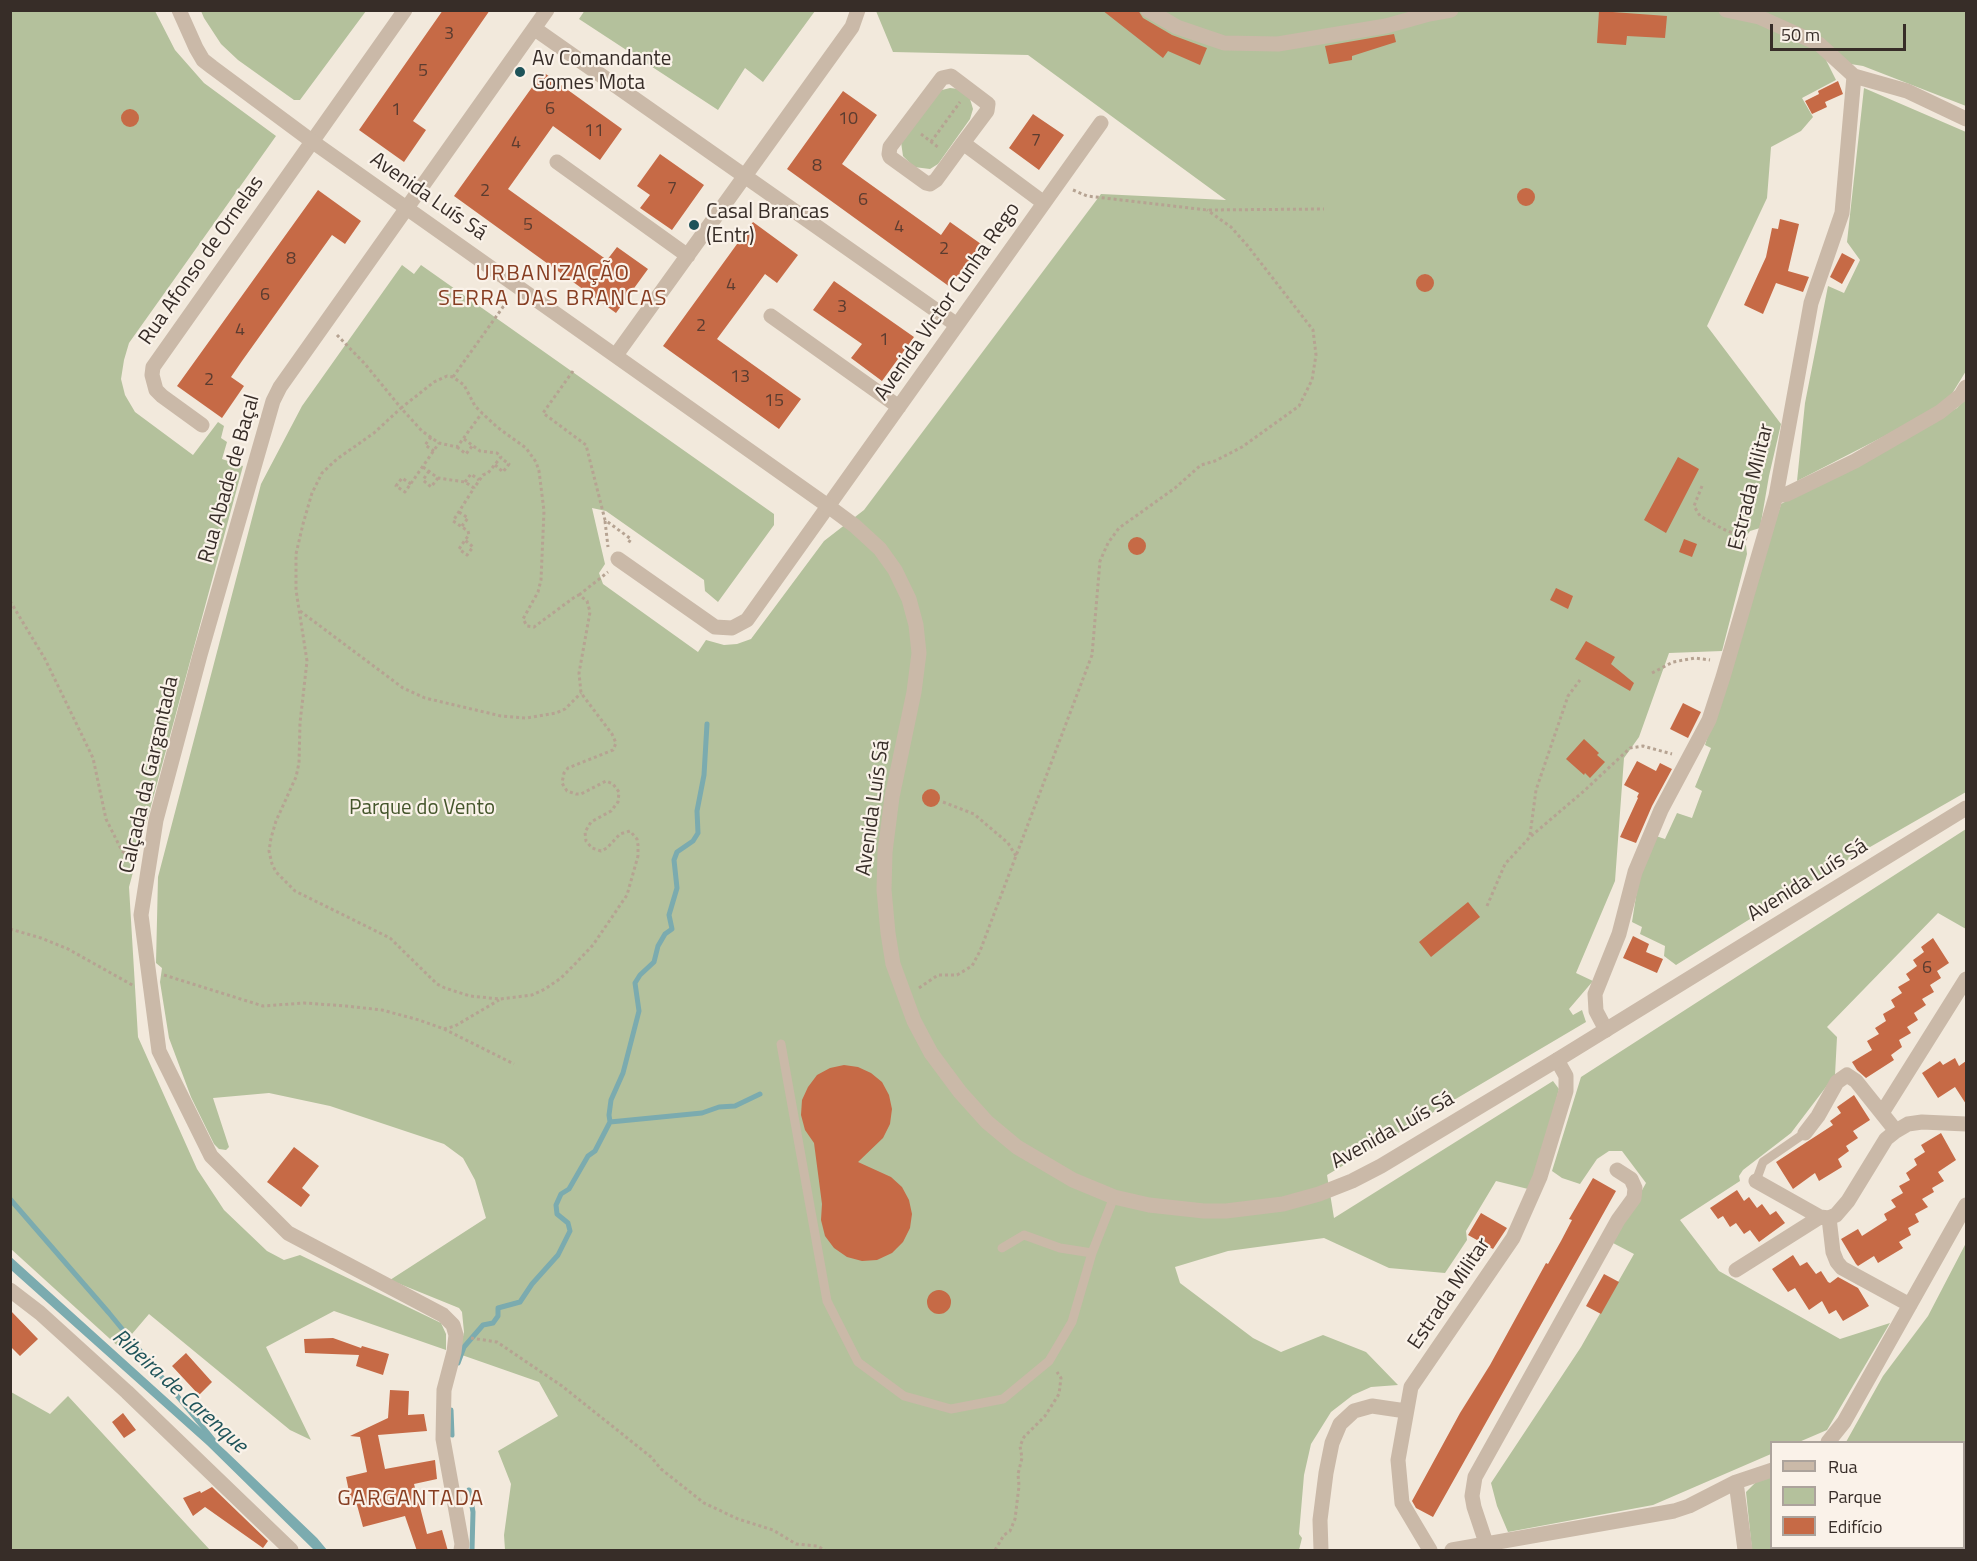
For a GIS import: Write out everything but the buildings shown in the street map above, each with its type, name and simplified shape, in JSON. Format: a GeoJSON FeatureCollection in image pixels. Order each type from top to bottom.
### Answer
{"type":"FeatureCollection","features":[{"type":"Feature","properties":{"kind":"street","name":"Avenida Luís Sá"},"geometry":{"type":"LineString","coordinates":[[179,10],[203,60],[313,142],[828,506],[880,549],[895,570],[909,599],[916,625],[919,653],[914,692],[892,797],[885,852],[884,890],[893,964],[904,997],[931,1053],[960,1092],[987,1122],[1017,1147],[1044,1165],[1073,1180],[1114,1197],[1171,1209],[1226,1211],[1272,1206],[1319,1194],[1381,1166],[1966,808]]}},
{"type":"Feature","properties":{"kind":"street","name":"Rua Afonso de Ornelas"},"geometry":{"type":"LineString","coordinates":[[202,425],[162,396],[153,383],[153,367],[405,10]]}},
{"type":"Feature","properties":{"kind":"street","name":"Rua Abade de Baçal"},"geometry":{"type":"LineString","coordinates":[[200,655],[273,401],[280,387],[547,10]]}},
{"type":"Feature","properties":{"kind":"street"},"geometry":{"type":"LineString","coordinates":[[616,355],[852,27],[858,10]]}},
{"type":"Feature","properties":{"kind":"street"},"geometry":{"type":"LineString","coordinates":[[1148,10],[1177,27],[1201,37],[1224,43],[1278,44],[1386,26],[1451,10]]}},
{"type":"Feature","properties":{"kind":"street"},"geometry":{"type":"LineString","coordinates":[[1726,10],[1759,17],[1819,44],[1854,76],[1907,91],[1966,119]]}},
{"type":"Feature","properties":{"kind":"street"},"geometry":{"type":"LineString","coordinates":[[535,29],[957,325]]}},
{"type":"Feature","properties":{"kind":"street"},"geometry":{"type":"LineString","coordinates":[[945,76],[951,76],[969,89],[986,101],[989,107],[936,180],[930,184],[926,183],[890,158],[889,150],[945,76]]}},
{"type":"Feature","properties":{"kind":"street","name":"Estrada Militar"},"geometry":{"type":"LineString","coordinates":[[1606,1030],[1596,1011],[1595,994],[1619,934],[1635,872],[1661,810],[1710,720],[1776,496],[1811,303],[1842,213],[1854,76]]}},
{"type":"Feature","properties":{"kind":"street","name":"Avenida Victor Cunha Rego"},"geometry":{"type":"LineString","coordinates":[[618,559],[715,627],[732,628],[747,620],[1101,123]]}},
{"type":"Feature","properties":{"kind":"street"},"geometry":{"type":"LineString","coordinates":[[963,143],[1044,203]]}},
{"type":"Feature","properties":{"kind":"street"},"geometry":{"type":"LineString","coordinates":[[557,162],[688,256]]}},
{"type":"Feature","properties":{"kind":"street"},"geometry":{"type":"LineString","coordinates":[[771,316],[899,407]]}},
{"type":"Feature","properties":{"kind":"street"},"geometry":{"type":"LineString","coordinates":[[1776,496],[1787,494],[1855,461],[1940,412],[1961,395],[1966,387]]}},
{"type":"Feature","properties":{"kind":"street","name":"Calçada da Gargantada"},"geometry":{"type":"LineString","coordinates":[[200,655],[156,820],[141,915],[159,1051],[211,1156],[288,1233],[443,1315],[453,1325],[456,1335]]}},
{"type":"Feature","properties":{"kind":"street"},"geometry":{"type":"LineString","coordinates":[[1882,1113],[1966,979]]}},
{"type":"Feature","properties":{"kind":"street","name":"Estrada Militar"},"geometry":{"type":"LineString","coordinates":[[1430,1551],[1402,1503],[1398,1460],[1412,1387],[1513,1238],[1535,1187],[1566,1091],[1566,1076],[1557,1060]]}},
{"type":"Feature","properties":{"kind":"street"},"geometry":{"type":"LineString","coordinates":[[1805,1133],[1818,1116],[1832,1088],[1840,1078],[1847,1075],[1856,1081],[1896,1131]]}},
{"type":"Feature","properties":{"kind":"street"},"geometry":{"type":"LineString","coordinates":[[1736,1270],[1824,1217],[1836,1215],[1848,1201],[1886,1139],[1896,1131],[1908,1124],[1922,1122],[1966,1124]]}},
{"type":"Feature","properties":{"kind":"street"},"geometry":{"type":"LineString","coordinates":[[1486,1543],[1472,1496],[1475,1477],[1618,1220],[1634,1198],[1635,1188],[1631,1179],[1617,1170]]}},
{"type":"Feature","properties":{"kind":"street"},"geometry":{"type":"LineString","coordinates":[[1756,1181],[1824,1217],[1833,1252],[1842,1268],[1910,1305]]}},
{"type":"Feature","properties":{"kind":"street"},"geometry":{"type":"LineString","coordinates":[[1829,1441],[1844,1422],[1966,1205]]}},
{"type":"Feature","properties":{"kind":"street"},"geometry":{"type":"LineString","coordinates":[[10,1290],[40,1313],[127,1392],[291,1551]]}},
{"type":"Feature","properties":{"kind":"street"},"geometry":{"type":"LineString","coordinates":[[456,1335],[444,1390],[443,1439],[462,1544],[461,1551]]}},
{"type":"Feature","properties":{"kind":"street"},"geometry":{"type":"LineString","coordinates":[[1321,1551],[1320,1520],[1326,1473],[1332,1443],[1340,1424],[1354,1412],[1372,1406],[1406,1411]]}},
{"type":"Feature","properties":{"kind":"street"},"geometry":{"type":"LineString","coordinates":[[1452,1551],[1486,1543],[1674,1511],[1689,1506],[1736,1482],[1770,1471]]}},
{"type":"Feature","properties":{"kind":"street"},"geometry":{"type":"LineString","coordinates":[[1736,1482],[1745,1551]]}},
{"type":"Feature","properties":{"kind":"lane"},"geometry":{"type":"LineString","coordinates":[[780,1044],[827,1301],[858,1362],[903,1395],[951,1409],[1003,1399],[1049,1360],[1072,1322],[1092,1253],[1114,1197]]}},
{"type":"Feature","properties":{"kind":"lane"},"geometry":{"type":"LineString","coordinates":[[1756,1181],[1763,1162],[1805,1133]]}},
{"type":"Feature","properties":{"kind":"lane"},"geometry":{"type":"LineString","coordinates":[[1002,1248],[1024,1235],[1060,1248],[1092,1253]]}},
{"type":"Feature","properties":{"kind":"path"},"geometry":{"type":"LineString","coordinates":[[931,142],[969,89]]}},
{"type":"Feature","properties":{"kind":"path"},"geometry":{"type":"LineString","coordinates":[[907,124],[952,158]]}},
{"type":"Feature","properties":{"kind":"path"},"geometry":{"type":"LineString","coordinates":[[1058,183],[1087,196],[1207,210],[1324,209]]}},
{"type":"Feature","properties":{"kind":"path"},"geometry":{"type":"LineString","coordinates":[[904,997],[938,975],[957,975],[972,966],[980,951],[1092,655],[1100,561],[1107,543],[1119,528],[1175,488],[1201,465],[1215,461],[1242,447],[1299,406],[1312,380],[1316,355],[1313,330],[1247,245],[1231,227],[1207,210]]}},
{"type":"Feature","properties":{"kind":"path"},"geometry":{"type":"LineString","coordinates":[[453,377],[518,286]]}},
{"type":"Feature","properties":{"kind":"path"},"geometry":{"type":"LineString","coordinates":[[324,325],[344,340],[415,424],[431,437],[439,443],[457,447],[466,454],[473,445]]}},
{"type":"Feature","properties":{"kind":"path"},"geometry":{"type":"LineString","coordinates":[[573,371],[543,413],[586,445],[604,520],[631,539],[612,569],[538,625],[531,627],[522,619],[538,592],[541,580],[544,511],[536,462],[526,448],[497,427],[475,406],[464,385],[453,377],[447,376],[434,382],[322,473],[317,481],[303,524],[296,554],[296,590],[307,661],[300,723],[299,764],[271,838],[269,851],[272,864],[276,872],[295,891],[390,938],[437,984],[470,996],[500,999],[532,995],[561,978],[593,945],[627,895],[633,881],[638,856],[637,838],[634,833],[625,831],[601,851],[588,845],[585,837],[585,832],[591,822],[611,811],[618,802],[617,788],[606,781],[576,794],[567,791],[562,783],[564,773],[568,768],[613,750],[616,742],[581,693],[579,673],[590,612],[586,601],[579,595]]}},
{"type":"Feature","properties":{"kind":"path"},"geometry":{"type":"LineString","coordinates":[[457,447],[482,413]]}},
{"type":"Feature","properties":{"kind":"path"},"geometry":{"type":"LineString","coordinates":[[431,437],[425,445],[434,452]]}},
{"type":"Feature","properties":{"kind":"path"},"geometry":{"type":"LineString","coordinates":[[464,439],[480,451],[497,453],[509,464],[503,472],[495,465]]}},
{"type":"Feature","properties":{"kind":"path"},"geometry":{"type":"LineString","coordinates":[[411,483],[402,478],[396,486],[405,492],[439,443]]}},
{"type":"Feature","properties":{"kind":"path"},"geometry":{"type":"LineString","coordinates":[[465,540],[473,546],[467,555],[459,549],[465,540],[469,535],[468,531],[453,520],[479,480],[501,457]]}},
{"type":"Feature","properties":{"kind":"path"},"geometry":{"type":"LineString","coordinates":[[423,467],[438,478],[465,482],[474,488]]}},
{"type":"Feature","properties":{"kind":"path"},"geometry":{"type":"LineString","coordinates":[[429,471],[423,480],[431,487],[438,478]]}},
{"type":"Feature","properties":{"kind":"path"},"geometry":{"type":"LineString","coordinates":[[465,482],[471,474],[479,480]]}},
{"type":"Feature","properties":{"kind":"path"},"geometry":{"type":"LineString","coordinates":[[1702,486],[1694,506],[1700,516],[1760,546]]}},
{"type":"Feature","properties":{"kind":"path"},"geometry":{"type":"LineString","coordinates":[[459,512],[468,518],[462,526]]}},
{"type":"Feature","properties":{"kind":"path"},"geometry":{"type":"LineString","coordinates":[[10,601],[45,659],[93,758],[106,819],[122,851],[147,868]]}},
{"type":"Feature","properties":{"kind":"path"},"geometry":{"type":"LineString","coordinates":[[300,611],[403,688],[424,698],[501,716],[526,718],[556,713],[565,709],[581,693]]}},
{"type":"Feature","properties":{"kind":"path"},"geometry":{"type":"LineString","coordinates":[[1652,673],[1673,662],[1695,658],[1727,663]]}},
{"type":"Feature","properties":{"kind":"path"},"geometry":{"type":"LineString","coordinates":[[1530,837],[1536,790],[1568,696],[1580,680]]}},
{"type":"Feature","properties":{"kind":"path"},"geometry":{"type":"LineString","coordinates":[[1487,906],[1505,864],[1530,837],[1630,748],[1643,746],[1687,759]]}},
{"type":"Feature","properties":{"kind":"path"},"geometry":{"type":"LineString","coordinates":[[943,802],[965,809],[982,820],[1008,843],[1016,856]]}},
{"type":"Feature","properties":{"kind":"path"},"geometry":{"type":"LineString","coordinates":[[10,928],[68,949],[151,996]]}},
{"type":"Feature","properties":{"kind":"path"},"geometry":{"type":"LineString","coordinates":[[148,974],[189,982],[263,1006],[304,1003],[346,1006],[382,1011],[419,1020],[444,1029],[514,1064]]}},
{"type":"Feature","properties":{"kind":"path"},"geometry":{"type":"LineString","coordinates":[[444,1029],[455,1026],[500,999]]}},
{"type":"Feature","properties":{"kind":"path"},"geometry":{"type":"LineString","coordinates":[[456,1335],[497,1342],[562,1386],[704,1503],[738,1519],[773,1530],[796,1544],[817,1546],[825,1551]]}},
{"type":"Feature","properties":{"kind":"path"},"geometry":{"type":"LineString","coordinates":[[995,1551],[1004,1535],[1010,1531],[1015,1519],[1018,1474],[1022,1458],[1020,1446],[1024,1437],[1045,1416],[1059,1394],[1061,1378],[1049,1360]]}},
{"type":"Feature","properties":{"kind":"green space"},"geometry":{"type":"Polygon","coordinates":[[[201,10],[366,11],[300,100],[294,100],[238,60],[221,44],[201,10]]]}},
{"type":"Feature","properties":{"kind":"green space"},"geometry":{"type":"Polygon","coordinates":[[[585,10],[815,11],[763,82],[745,68],[718,110],[579,19],[585,10]]]}},
{"type":"Feature","properties":{"kind":"green space"},"geometry":{"type":"Polygon","coordinates":[[[10,11],[155,11],[175,50],[204,83],[276,136],[129,343],[124,360],[121,379],[125,395],[135,412],[193,455],[218,422],[224,426],[221,438],[227,442],[222,459],[243,466],[129,887],[138,1037],[197,1169],[224,1210],[267,1251],[284,1260],[300,1255],[441,1323],[446,1334],[446,1350],[334,1311],[266,1347],[311,1440],[290,1430],[149,1314],[120,1348],[11,1249],[10,11]]]}},
{"type":"Feature","properties":{"kind":"green space","name":"Parque do Vento"},"geometry":{"type":"Polygon","coordinates":[[[876,11],[1966,11],[1966,106],[1863,66],[1826,60],[1836,80],[1802,98],[1813,117],[1801,131],[1771,147],[1767,198],[1707,326],[1781,424],[1760,528],[1750,531],[1743,541],[1747,554],[1722,651],[1669,653],[1639,737],[1624,758],[1615,881],[1576,973],[1593,981],[1569,1009],[1573,1015],[1582,1010],[1586,1022],[1327,1175],[1334,1218],[1553,1081],[1559,1089],[1544,1148],[1528,1189],[1496,1181],[1466,1231],[1467,1240],[1445,1273],[1389,1268],[1324,1238],[1228,1251],[1175,1267],[1180,1283],[1253,1338],[1281,1352],[1323,1335],[1366,1352],[1398,1385],[1371,1387],[1353,1395],[1331,1412],[1311,1444],[1304,1475],[1299,1534],[1302,1538],[1299,1550],[505,1550],[504,1535],[511,1484],[498,1451],[558,1416],[539,1382],[459,1354],[464,1332],[462,1312],[459,1308],[390,1280],[486,1218],[475,1180],[463,1158],[444,1144],[330,1106],[269,1093],[213,1098],[229,1147],[226,1150],[219,1149],[214,1144],[191,1097],[169,1038],[160,982],[162,968],[156,963],[158,877],[261,484],[302,406],[402,265],[414,274],[421,265],[774,514],[774,525],[718,602],[705,591],[704,580],[606,511],[592,508],[605,564],[599,573],[603,584],[698,652],[706,640],[724,645],[737,644],[751,639],[824,541],[864,510],[1101,194],[1226,200],[1028,55],[893,52],[876,11]]]}},
{"type":"Feature","properties":{"kind":"green space"},"geometry":{"type":"Polygon","coordinates":[[[950,88],[959,89],[970,99],[973,109],[970,119],[938,164],[930,169],[914,167],[903,156],[901,142],[938,91],[950,88]]]}},
{"type":"Feature","properties":{"kind":"green space"},"geometry":{"type":"Polygon","coordinates":[[[1864,88],[1966,132],[1966,371],[1945,405],[1797,481],[1805,403],[1828,286],[1844,293],[1860,260],[1847,242],[1864,88]]]}},
{"type":"Feature","properties":{"kind":"green space"},"geometry":{"type":"Polygon","coordinates":[[[1966,398],[1966,792],[1816,878],[1676,965],[1664,956],[1665,946],[1640,934],[1642,927],[1632,922],[1639,877],[1656,836],[1665,839],[1677,813],[1692,818],[1702,791],[1695,787],[1711,748],[1705,745],[1781,504],[1957,408],[1966,398]]]}},
{"type":"Feature","properties":{"kind":"green space"},"geometry":{"type":"Polygon","coordinates":[[[1966,829],[1966,929],[1938,913],[1827,1027],[1837,1037],[1835,1075],[1791,1133],[1743,1170],[1739,1176],[1740,1181],[1680,1220],[1719,1271],[1840,1339],[1890,1323],[1827,1430],[1801,1441],[1770,1441],[1770,1454],[1653,1505],[1508,1532],[1497,1506],[1491,1483],[1581,1347],[1634,1254],[1613,1243],[1646,1183],[1622,1151],[1609,1151],[1597,1159],[1580,1184],[1562,1178],[1552,1171],[1581,1077],[1966,829]]]}},
{"type":"Feature","properties":{"kind":"green space"},"geometry":{"type":"Polygon","coordinates":[[[1966,1243],[1965,1492],[1965,1441],[1847,1441],[1883,1376],[1928,1316],[1966,1243]]]}},
{"type":"Feature","properties":{"kind":"green space"},"geometry":{"type":"Polygon","coordinates":[[[11,1392],[50,1414],[68,1396],[210,1550],[11,1550],[11,1392]]]}},
{"type":"Feature","properties":{"kind":"green space"},"geometry":{"type":"Polygon","coordinates":[[[1770,1476],[1770,1549],[1817,1550],[1752,1550],[1746,1492],[1757,1481],[1770,1476]]]}},
{"type":"Feature","properties":{"kind":"green space"},"geometry":{"type":"Polygon","coordinates":[[[1826,1549],[1948,1549],[1947,1550],[1826,1549]]]}},
{"type":"Feature","properties":{"kind":"water"},"geometry":{"type":"Polygon","coordinates":[[[11,1257],[226,1451],[327,1550],[314,1550],[207,1445],[11,1270],[11,1257]]]}},
{"type":"Feature","properties":{"kind":"waterway"},"geometry":{"type":"LineString","coordinates":[[458,1363],[464,1347],[483,1325],[493,1323],[498,1316],[498,1308],[520,1302],[532,1284],[558,1255],[570,1231],[568,1223],[557,1214],[556,1205],[561,1194],[569,1189],[588,1156],[595,1151],[610,1122],[611,1100],[623,1073],[639,1011],[635,983],[654,962],[658,946],[665,934],[672,929],[669,915],[677,888],[674,860],[677,852],[693,841],[698,833],[697,811],[704,775],[707,724]]}},
{"type":"Feature","properties":{"kind":"waterway"},"geometry":{"type":"LineString","coordinates":[[610,1122],[702,1113],[719,1107],[735,1106],[760,1094]]}},
{"type":"Feature","properties":{"kind":"waterway","name":"Ribeira de Carenque"},"geometry":{"type":"LineString","coordinates":[[10,1199],[109,1313],[216,1443]]}},
{"type":"Feature","properties":{"kind":"waterway"},"geometry":{"type":"LineString","coordinates":[[451,1410],[452,1435]]}},
{"type":"Feature","properties":{"kind":"waterway"},"geometry":{"type":"LineString","coordinates":[[469,1490],[473,1512],[472,1550]]}},
{"type":"Feature","properties":{"kind":"place","name":"Av Comandante Gomes Mota"},"geometry":{"type":"Point","coordinates":[520,72]}},
{"type":"Feature","properties":{"kind":"place","name":"Casal Brancas (Entr)"},"geometry":{"type":"Point","coordinates":[694,225]}},
{"type":"Feature","properties":{"kind":"district","name":"URBANIZAÇÃO SERRA DAS BRANCAS"},"geometry":{"type":"Point","coordinates":[553,288]}},
{"type":"Feature","properties":{"kind":"district","name":"GARGANTADA"},"geometry":{"type":"Point","coordinates":[411,1500]}}]}
